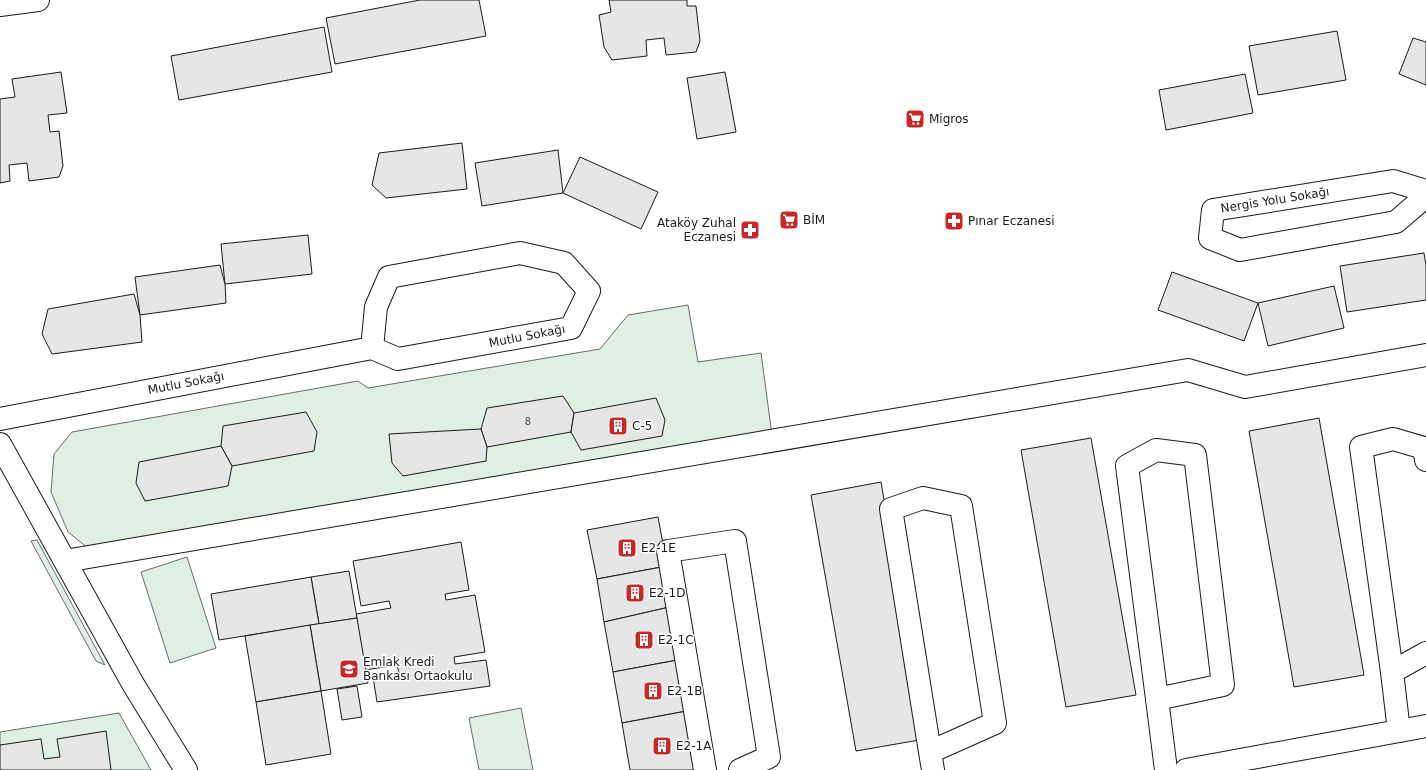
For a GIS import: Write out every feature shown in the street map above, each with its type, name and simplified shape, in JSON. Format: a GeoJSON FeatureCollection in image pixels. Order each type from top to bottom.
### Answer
{"type":"FeatureCollection","features":[{"type":"Feature","properties":{"kind":"street"},"geometry":{"type":"LineString","coordinates":[[0,5],[38,0]]}},
{"type":"Feature","properties":{"kind":"street","name":"Nergis Yolu Sokağı"},"geometry":{"type":"LineString","coordinates":[[1426,191],[1393,181],[1213,210],[1210,238],[1240,250],[1396,222],[1426,196]]}},
{"type":"Feature","properties":{"kind":"street","name":"Mutlu Sokağı"},"geometry":{"type":"LineString","coordinates":[[0,418],[372,348],[398,359],[571,328],[589,290],[564,263],[520,253],[389,277],[376,307],[372,348]]}},
{"type":"Feature","properties":{"kind":"street"},"geometry":{"type":"LineString","coordinates":[[65,561],[1188,370],[1245,387],[1426,355]]}},
{"type":"Feature","properties":{"kind":"street"},"geometry":{"type":"LineString","coordinates":[[1399,731],[1361,447],[1392,439],[1424,448],[1426,460]]}},
{"type":"Feature","properties":{"kind":"street"},"geometry":{"type":"LineString","coordinates":[[0,444],[23,488],[133,684],[186,770]]}},
{"type":"Feature","properties":{"kind":"street"},"geometry":{"type":"LineString","coordinates":[[1157,699],[1223,685],[1195,455],[1156,450],[1127,466],[1166,770]]}},
{"type":"Feature","properties":{"kind":"street"},"geometry":{"type":"LineString","coordinates":[[923,498],[961,506],[995,723],[931,761],[891,508],[923,498]]}},
{"type":"Feature","properties":{"kind":"street"},"geometry":{"type":"LineString","coordinates":[[705,770],[668,551],[735,540],[769,757],[740,770]]}},
{"type":"Feature","properties":{"kind":"street"},"geometry":{"type":"LineString","coordinates":[[1392,672],[1426,653]]}},
{"type":"Feature","properties":{"kind":"street"},"geometry":{"type":"LineString","coordinates":[[1186,770],[1426,726]]}},
{"type":"Feature","properties":{"kind":"green space"},"geometry":{"type":"Polygon","coordinates":[[[688,305],[698,362],[761,353],[772,435],[89,549],[68,532],[51,492],[54,454],[72,432],[358,381],[368,388],[600,349],[628,315],[688,305]]]}},
{"type":"Feature","properties":{"kind":"green space"},"geometry":{"type":"Polygon","coordinates":[[[37,540],[105,665],[96,661],[31,541],[37,540]]]}},
{"type":"Feature","properties":{"kind":"green space"},"geometry":{"type":"Polygon","coordinates":[[[187,557],[216,648],[170,663],[141,572],[187,557]]]}},
{"type":"Feature","properties":{"kind":"green space"},"geometry":{"type":"Polygon","coordinates":[[[521,708],[533,770],[479,770],[469,718],[521,708]]]}},
{"type":"Feature","properties":{"kind":"green space"},"geometry":{"type":"Polygon","coordinates":[[[119,713],[151,770],[0,770],[0,732],[119,713]]]}},
{"type":"Feature","properties":{"kind":"building"},"geometry":{"type":"Polygon","coordinates":[[[420,0],[479,0],[486,36],[335,64],[326,18],[420,0]]]}},
{"type":"Feature","properties":{"kind":"building"},"geometry":{"type":"Polygon","coordinates":[[[609,0],[687,0],[687,6],[696,6],[700,41],[696,52],[666,55],[664,38],[646,40],[647,56],[612,60],[604,47],[599,15],[611,12],[609,0]]]}},
{"type":"Feature","properties":{"kind":"building"},"geometry":{"type":"Polygon","coordinates":[[[324,27],[332,72],[179,100],[171,56],[324,27]]]}},
{"type":"Feature","properties":{"kind":"building"},"geometry":{"type":"Polygon","coordinates":[[[1337,31],[1346,80],[1258,95],[1249,46],[1337,31]]]}},
{"type":"Feature","properties":{"kind":"building"},"geometry":{"type":"Polygon","coordinates":[[[1413,38],[1426,42],[1426,85],[1399,74],[1413,38]]]}},
{"type":"Feature","properties":{"kind":"building"},"geometry":{"type":"Polygon","coordinates":[[[61,72],[67,113],[48,115],[50,132],[59,131],[63,166],[59,177],[29,181],[27,163],[9,165],[10,181],[0,183],[0,99],[15,97],[12,79],[61,72]]]}},
{"type":"Feature","properties":{"kind":"building"},"geometry":{"type":"Polygon","coordinates":[[[725,72],[736,132],[697,139],[687,78],[725,72]]]}},
{"type":"Feature","properties":{"kind":"building"},"geometry":{"type":"Polygon","coordinates":[[[1245,74],[1253,113],[1166,130],[1159,90],[1245,74]]]}},
{"type":"Feature","properties":{"kind":"building"},"geometry":{"type":"Polygon","coordinates":[[[462,143],[467,189],[386,198],[372,185],[379,153],[462,143]]]}},
{"type":"Feature","properties":{"kind":"building"},"geometry":{"type":"Polygon","coordinates":[[[558,150],[563,193],[482,206],[475,163],[558,150]]]}},
{"type":"Feature","properties":{"kind":"building"},"geometry":{"type":"Polygon","coordinates":[[[580,157],[658,192],[641,229],[563,193],[580,157]]]}},
{"type":"Feature","properties":{"kind":"building"},"geometry":{"type":"Polygon","coordinates":[[[308,235],[312,274],[225,284],[221,244],[308,235]]]}},
{"type":"Feature","properties":{"kind":"building"},"geometry":{"type":"Polygon","coordinates":[[[1424,253],[1426,265],[1426,300],[1347,312],[1340,266],[1424,253]]]}},
{"type":"Feature","properties":{"kind":"building"},"geometry":{"type":"Polygon","coordinates":[[[220,265],[225,284],[226,303],[140,315],[135,277],[220,265]]]}},
{"type":"Feature","properties":{"kind":"building"},"geometry":{"type":"Polygon","coordinates":[[[1172,272],[1258,303],[1244,341],[1158,310],[1172,272]]]}},
{"type":"Feature","properties":{"kind":"building"},"geometry":{"type":"Polygon","coordinates":[[[1334,286],[1344,328],[1268,346],[1258,303],[1334,286]]]}},
{"type":"Feature","properties":{"kind":"building"},"geometry":{"type":"Polygon","coordinates":[[[134,294],[140,315],[142,342],[52,354],[42,334],[48,309],[134,294]]]}},
{"type":"Feature","properties":{"kind":"building"},"geometry":{"type":"Polygon","coordinates":[[[563,396],[574,413],[571,432],[487,447],[481,429],[487,408],[563,396]]]}},
{"type":"Feature","properties":{"kind":"building","name":"C-5"},"geometry":{"type":"Polygon","coordinates":[[[656,398],[665,420],[662,436],[581,450],[571,432],[574,413],[656,398]]]}},
{"type":"Feature","properties":{"kind":"building"},"geometry":{"type":"Polygon","coordinates":[[[306,412],[317,432],[314,451],[232,466],[221,446],[223,426],[306,412]]]}},
{"type":"Feature","properties":{"kind":"building"},"geometry":{"type":"Polygon","coordinates":[[[1319,418],[1364,675],[1294,687],[1249,431],[1319,418]]]}},
{"type":"Feature","properties":{"kind":"building"},"geometry":{"type":"Polygon","coordinates":[[[481,429],[487,447],[486,461],[403,476],[392,463],[389,434],[481,429]]]}},
{"type":"Feature","properties":{"kind":"building"},"geometry":{"type":"Polygon","coordinates":[[[1091,438],[1136,695],[1066,707],[1021,450],[1091,438]]]}},
{"type":"Feature","properties":{"kind":"building"},"geometry":{"type":"Polygon","coordinates":[[[221,446],[232,466],[228,486],[145,501],[136,483],[139,462],[221,446]]]}},
{"type":"Feature","properties":{"kind":"building"},"geometry":{"type":"Polygon","coordinates":[[[881,482],[925,739],[856,751],[811,495],[881,482]]]}},
{"type":"Feature","properties":{"kind":"building","name":"E2-1E"},"geometry":{"type":"Polygon","coordinates":[[[658,517],[667,566],[597,579],[587,530],[658,517]]]}},
{"type":"Feature","properties":{"kind":"building"},"geometry":{"type":"Polygon","coordinates":[[[461,542],[469,590],[445,594],[446,600],[475,595],[485,652],[454,657],[455,664],[486,660],[490,686],[377,702],[373,677],[399,673],[397,665],[365,670],[356,614],[391,608],[389,601],[361,606],[353,561],[461,542]]]}},
{"type":"Feature","properties":{"kind":"building","name":"E2-1D"},"geometry":{"type":"Polygon","coordinates":[[[667,566],[674,606],[604,622],[597,579],[667,566]]]}},
{"type":"Feature","properties":{"kind":"building"},"geometry":{"type":"Polygon","coordinates":[[[349,571],[357,618],[319,624],[311,577],[349,571]]]}},
{"type":"Feature","properties":{"kind":"building"},"geometry":{"type":"Polygon","coordinates":[[[311,577],[319,624],[219,640],[211,594],[311,577]]]}},
{"type":"Feature","properties":{"kind":"building","name":"E2-1C"},"geometry":{"type":"Polygon","coordinates":[[[674,606],[683,659],[613,672],[604,622],[674,606]]]}},
{"type":"Feature","properties":{"kind":"building"},"geometry":{"type":"Polygon","coordinates":[[[357,618],[368,683],[321,691],[310,625],[357,618]]]}},
{"type":"Feature","properties":{"kind":"building"},"geometry":{"type":"Polygon","coordinates":[[[310,625],[321,691],[256,702],[245,636],[310,625]]]}},
{"type":"Feature","properties":{"kind":"building","name":"E2-1B"},"geometry":{"type":"Polygon","coordinates":[[[683,659],[692,710],[622,723],[613,672],[683,659]]]}},
{"type":"Feature","properties":{"kind":"building"},"geometry":{"type":"Polygon","coordinates":[[[357,686],[362,717],[342,720],[337,689],[357,686]]]}},
{"type":"Feature","properties":{"kind":"building"},"geometry":{"type":"Polygon","coordinates":[[[321,691],[331,754],[266,765],[256,702],[321,691]]]}},
{"type":"Feature","properties":{"kind":"building","name":"E2-1A"},"geometry":{"type":"Polygon","coordinates":[[[692,710],[702,770],[630,770],[622,723],[692,710]]]}},
{"type":"Feature","properties":{"kind":"building"},"geometry":{"type":"Polygon","coordinates":[[[106,731],[111,770],[0,770],[0,745],[41,739],[44,759],[60,757],[57,739],[106,731]]]}},
{"type":"Feature","properties":{"kind":"place","name":"Migros"},"geometry":{"type":"Point","coordinates":[915,119]}},
{"type":"Feature","properties":{"kind":"place","name":"BİM"},"geometry":{"type":"Point","coordinates":[789,220]}},
{"type":"Feature","properties":{"kind":"place","name":"Pınar Eczanesi"},"geometry":{"type":"Point","coordinates":[954,221]}},
{"type":"Feature","properties":{"kind":"place","name":"Ataköy Zuhal Eczanesi"},"geometry":{"type":"Point","coordinates":[750,230]}},
{"type":"Feature","properties":{"kind":"place","name":"C-5"},"geometry":{"type":"Point","coordinates":[618,426]}},
{"type":"Feature","properties":{"kind":"place","name":"E2-1E"},"geometry":{"type":"Point","coordinates":[627,548]}},
{"type":"Feature","properties":{"kind":"place","name":"E2-1D"},"geometry":{"type":"Point","coordinates":[635,593]}},
{"type":"Feature","properties":{"kind":"place","name":"E2-1C"},"geometry":{"type":"Point","coordinates":[644,640]}},
{"type":"Feature","properties":{"kind":"place","name":"Emlak Kredi Bankası Ortaokulu"},"geometry":{"type":"Point","coordinates":[349,669]}},
{"type":"Feature","properties":{"kind":"place","name":"E2-1B"},"geometry":{"type":"Point","coordinates":[653,691]}},
{"type":"Feature","properties":{"kind":"place","name":"E2-1A"},"geometry":{"type":"Point","coordinates":[662,746]}}]}
